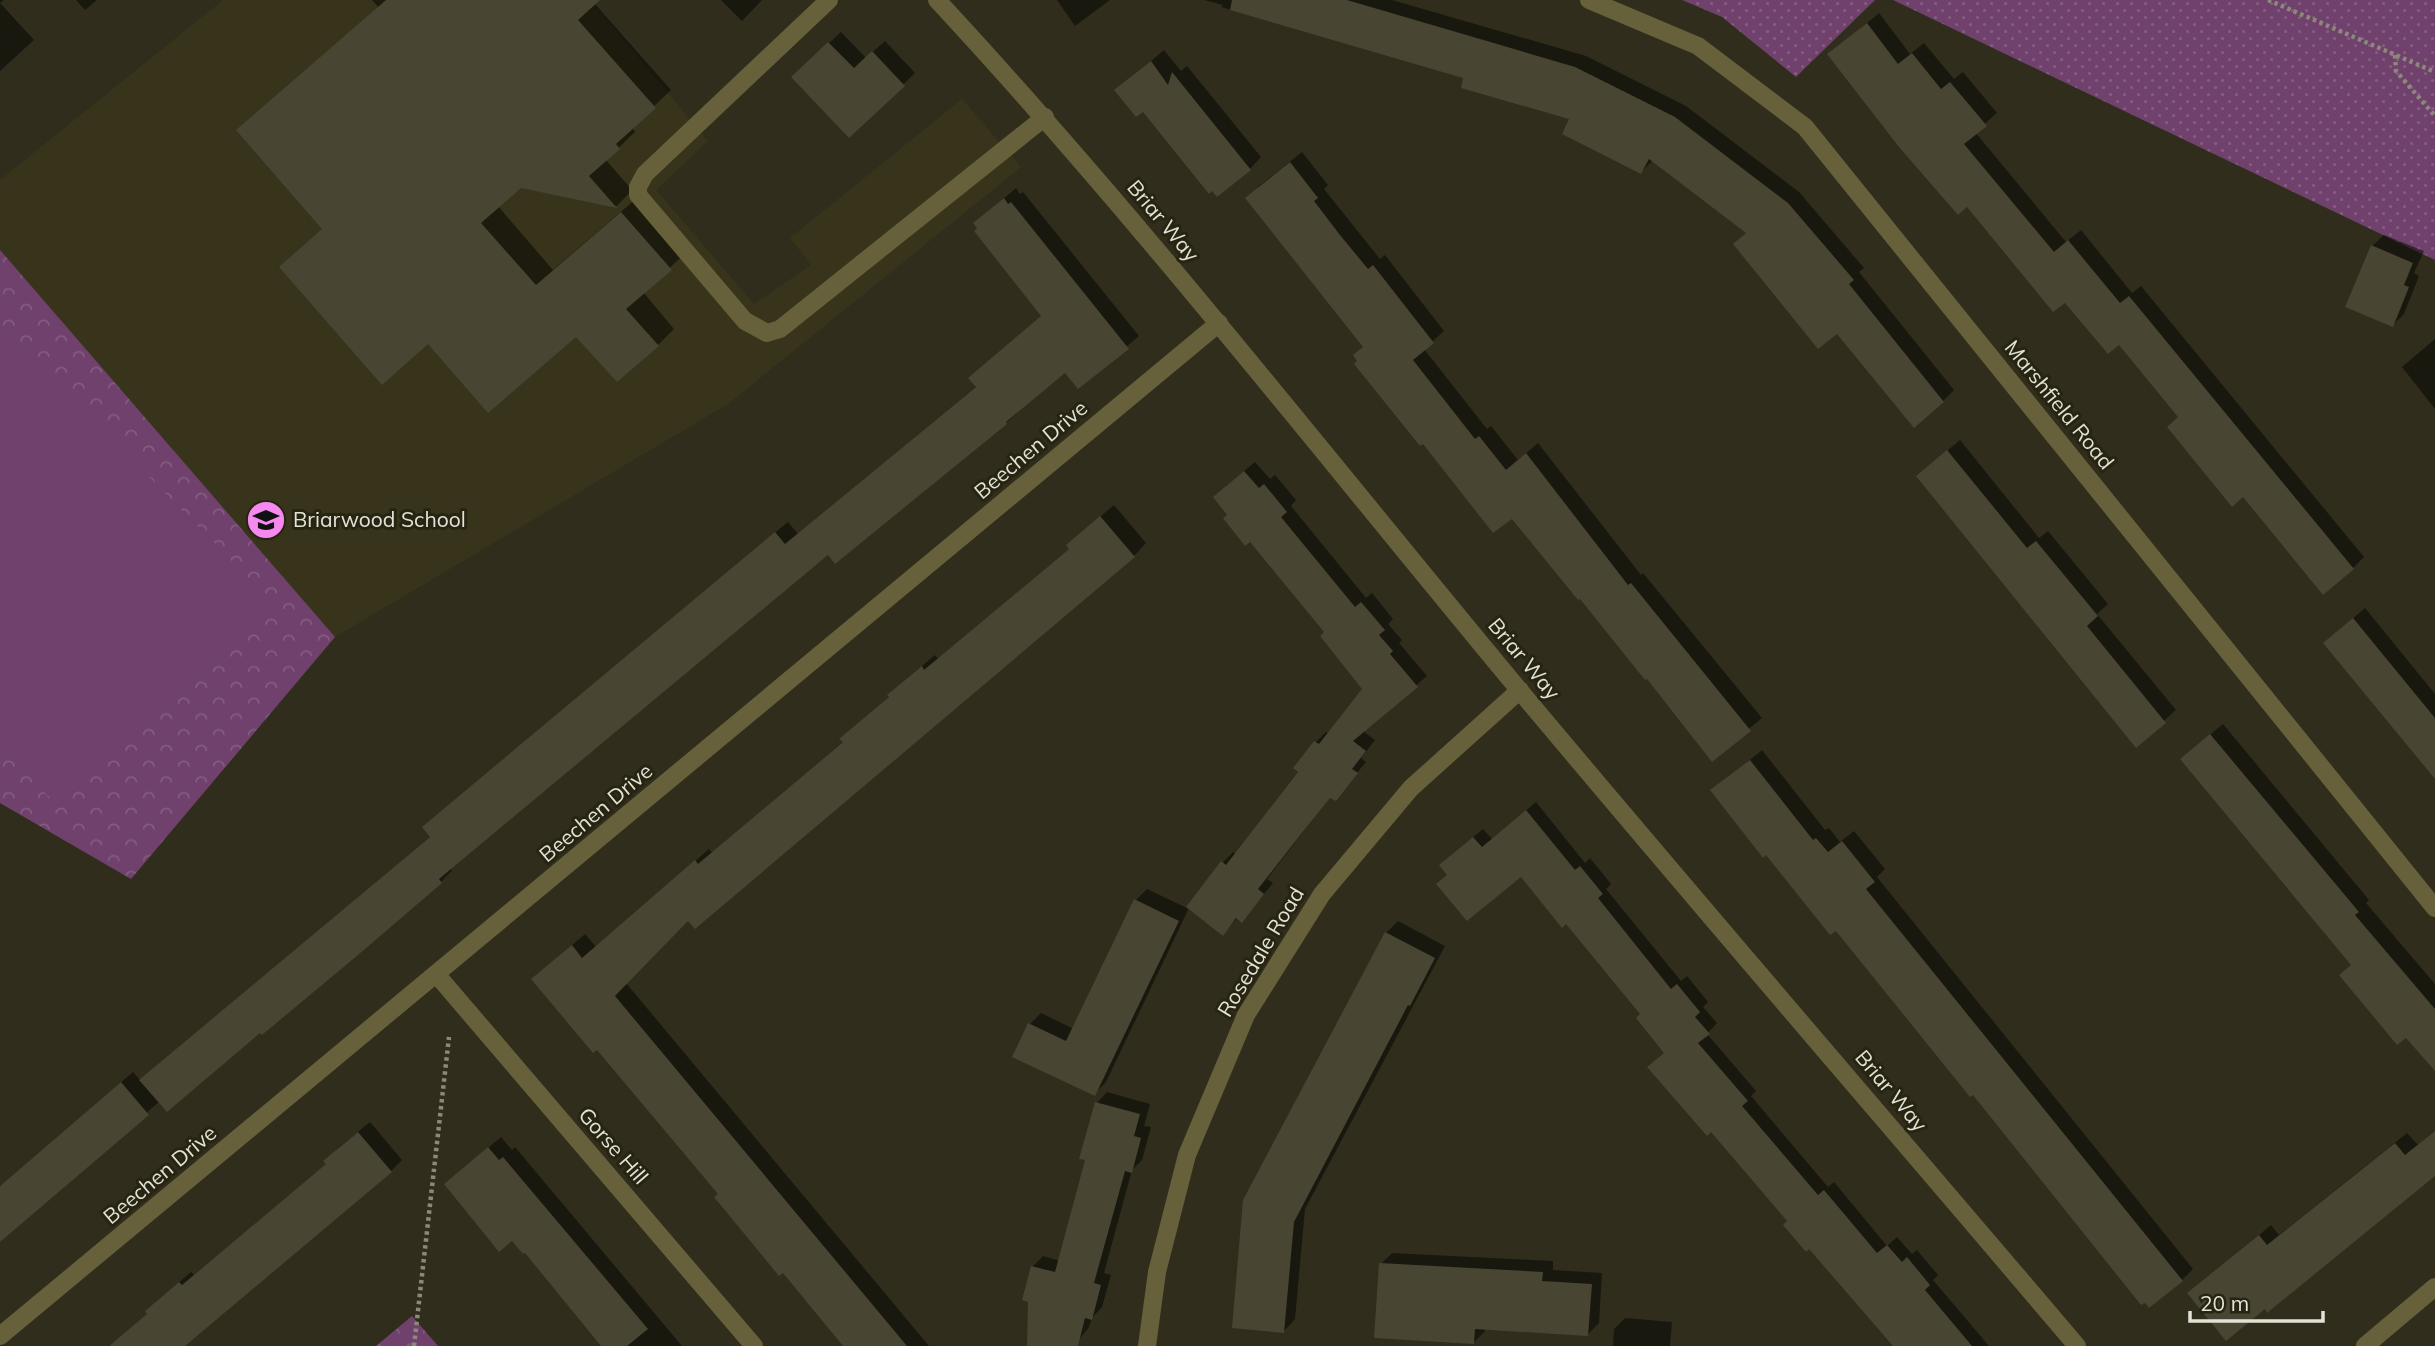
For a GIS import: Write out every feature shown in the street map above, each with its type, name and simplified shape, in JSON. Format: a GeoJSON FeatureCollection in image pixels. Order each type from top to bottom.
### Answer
{"type":"FeatureCollection","features":[{"type":"Feature","properties":{"kind":"street"},"geometry":{"type":"LineString","coordinates":[[829,0],[645,173],[638,187],[638,195],[745,321],[767,333],[780,329],[1045,117]]}},
{"type":"Feature","properties":{"kind":"street","name":"Briar Way"},"geometry":{"type":"LineString","coordinates":[[937,0],[1045,117],[1219,323],[1520,690],[2077,1346]]}},
{"type":"Feature","properties":{"kind":"street","name":"Marshfield Road"},"geometry":{"type":"LineString","coordinates":[[1589,0],[1698,46],[1805,127],[2435,908]]}},
{"type":"Feature","properties":{"kind":"street","name":"Beechen Drive"},"geometry":{"type":"LineString","coordinates":[[0,1336],[1219,323]]}},
{"type":"Feature","properties":{"kind":"street","name":"Rosedale Road"},"geometry":{"type":"LineString","coordinates":[[1147,1346],[1157,1272],[1186,1155],[1246,1015],[1322,894],[1411,788],[1520,690]]}},
{"type":"Feature","properties":{"kind":"street","name":"Gorse Hill"},"geometry":{"type":"LineString","coordinates":[[437,975],[754,1346]]}},
{"type":"Feature","properties":{"kind":"street"},"geometry":{"type":"LineString","coordinates":[[2365,1346],[2435,1287]]}},
{"type":"Feature","properties":{"kind":"path"},"geometry":{"type":"LineString","coordinates":[[2268,0],[2435,72]]}},
{"type":"Feature","properties":{"kind":"path"},"geometry":{"type":"LineString","coordinates":[[2395,54],[2396,71],[2435,116]]}},
{"type":"Feature","properties":{"kind":"path"},"geometry":{"type":"LineString","coordinates":[[414,1346],[454,995]]}},
{"type":"Feature","properties":{"kind":"shaded area","name":"Briarwood School"},"geometry":{"type":"Polygon","coordinates":[[[223,0],[590,0],[708,141],[656,190],[754,304],[811,265],[790,238],[962,99],[1021,167],[728,404],[335,637],[131,879],[0,803],[0,180],[223,0]]]}},
{"type":"Feature","properties":{"kind":"green space"},"geometry":{"type":"Polygon","coordinates":[[[1682,0],[1875,0],[1796,77],[1722,17],[1682,0]]]}},
{"type":"Feature","properties":{"kind":"green space"},"geometry":{"type":"Polygon","coordinates":[[[1893,0],[2435,0],[2435,260],[1893,0]]]}},
{"type":"Feature","properties":{"kind":"green space"},"geometry":{"type":"Polygon","coordinates":[[[0,250],[335,637],[131,879],[0,803],[0,250]]]}},
{"type":"Feature","properties":{"kind":"green space"},"geometry":{"type":"Polygon","coordinates":[[[0,325],[270,600],[59,807],[0,747],[0,325]]]}},
{"type":"Feature","properties":{"kind":"green space"},"geometry":{"type":"Polygon","coordinates":[[[412,1316],[438,1346],[376,1346],[412,1316]]]}},
{"type":"Feature","properties":{"kind":"building"},"geometry":{"type":"Polygon","coordinates":[[[386,0],[600,0],[578,20],[656,108],[616,144],[620,149],[589,176],[617,208],[521,188],[481,223],[536,285],[621,212],[672,270],[626,309],[659,346],[617,382],[576,337],[488,413],[428,344],[382,385],[279,267],[322,229],[236,130],[386,0]]]}},
{"type":"Feature","properties":{"kind":"building"},"geometry":{"type":"Polygon","coordinates":[[[1232,0],[1347,0],[1575,67],[1675,117],[1788,203],[1854,280],[1849,284],[1944,402],[1914,428],[1837,334],[1818,349],[1733,244],[1746,233],[1649,159],[1641,174],[1562,134],[1569,119],[1461,88],[1463,78],[1230,10],[1232,0]]]}},
{"type":"Feature","properties":{"kind":"building"},"geometry":{"type":"Polygon","coordinates":[[[1867,23],[1898,64],[1912,53],[1941,89],[1950,82],[1987,126],[1964,144],[2054,252],[2068,240],[2120,303],[2129,296],[2354,569],[2323,595],[2243,497],[2232,507],[2167,427],[2178,417],[2119,345],[2108,354],[2065,303],[2053,312],[1967,207],[1958,215],[1899,147],[1827,54],[1867,23]]]}},
{"type":"Feature","properties":{"kind":"building"},"geometry":{"type":"Polygon","coordinates":[[[828,42],[854,68],[872,51],[905,86],[849,138],[791,77],[828,42]]]}},
{"type":"Feature","properties":{"kind":"building"},"geometry":{"type":"Polygon","coordinates":[[[1151,61],[1168,85],[1172,72],[1251,170],[1217,197],[1212,191],[1209,194],[1143,112],[1136,117],[1114,90],[1151,61]]]}},
{"type":"Feature","properties":{"kind":"building"},"geometry":{"type":"Polygon","coordinates":[[[1290,162],[1318,198],[1314,201],[1340,235],[1368,269],[1373,265],[1434,343],[1413,360],[1475,439],[1479,436],[1506,470],[1526,453],[1628,585],[1631,583],[1751,731],[1712,762],[1647,679],[1645,680],[1512,519],[1493,533],[1423,444],[1420,446],[1354,364],[1357,361],[1353,355],[1363,347],[1245,198],[1290,162]]]}},
{"type":"Feature","properties":{"kind":"building"},"geometry":{"type":"Polygon","coordinates":[[[1004,198],[1008,204],[1011,202],[1129,349],[1078,389],[1065,373],[1006,422],[1007,424],[835,564],[828,555],[439,879],[442,883],[358,955],[167,1112],[139,1080],[430,837],[422,827],[775,532],[785,544],[976,387],[968,378],[1041,316],[974,231],[977,228],[973,223],[1004,198]]]}},
{"type":"Feature","properties":{"kind":"building"},"geometry":{"type":"Polygon","coordinates":[[[2371,245],[2413,263],[2404,285],[2409,287],[2393,327],[2345,307],[2371,245]]]}},
{"type":"Feature","properties":{"kind":"building"},"geometry":{"type":"Polygon","coordinates":[[[1947,450],[2027,548],[2036,541],[2098,616],[2087,626],[2166,723],[2136,748],[1916,476],[1947,450]]]}},
{"type":"Feature","properties":{"kind":"building"},"geometry":{"type":"Polygon","coordinates":[[[1244,471],[1259,488],[1264,484],[1287,512],[1281,517],[1355,607],[1361,602],[1385,630],[1379,635],[1393,651],[1390,654],[1418,687],[1353,741],[1366,751],[1352,769],[1358,773],[1336,801],[1330,798],[1258,889],[1264,894],[1242,923],[1236,918],[1223,936],[1186,907],[1221,861],[1226,865],[1298,772],[1293,768],[1314,741],[1319,744],[1362,689],[1320,636],[1324,632],[1250,542],[1245,546],[1223,518],[1227,515],[1213,497],[1244,471]]]}},
{"type":"Feature","properties":{"kind":"building"},"geometry":{"type":"Polygon","coordinates":[[[1100,516],[1135,557],[695,929],[688,921],[615,996],[907,1346],[843,1346],[783,1273],[779,1276],[714,1197],[718,1194],[597,1050],[593,1053],[531,979],[572,945],[582,958],[695,860],[698,864],[843,742],[839,739],[889,697],[887,695],[922,666],[924,670],[1069,549],[1066,545],[1100,516]]]}},
{"type":"Feature","properties":{"kind":"building"},"geometry":{"type":"Polygon","coordinates":[[[2353,618],[2435,718],[2435,779],[2323,643],[2353,618]]]}},
{"type":"Feature","properties":{"kind":"building"},"geometry":{"type":"Polygon","coordinates":[[[2210,734],[2359,912],[2355,915],[2435,1009],[2435,1071],[2406,1038],[2397,1045],[2339,975],[2351,965],[2180,759],[2210,734]]]}},
{"type":"Feature","properties":{"kind":"building"},"geometry":{"type":"Polygon","coordinates":[[[1750,760],[1813,840],[1816,838],[1828,852],[1842,841],[1875,882],[1866,889],[2183,1281],[2149,1308],[2145,1303],[2141,1305],[1973,1095],[1970,1097],[1836,931],[1830,935],[1766,855],[1763,858],[1710,790],[1750,760]]]}},
{"type":"Feature","properties":{"kind":"building"},"geometry":{"type":"Polygon","coordinates":[[[1526,810],[1575,870],[1580,866],[1603,894],[1598,898],[1671,989],[1677,984],[1700,1012],[1695,1017],[1710,1034],[1698,1043],[1748,1101],[1742,1106],[1818,1195],[1824,1190],[1877,1253],[1887,1245],[1902,1262],[1907,1257],[1930,1285],[1925,1290],[1972,1346],[1893,1346],[1809,1249],[1806,1252],[1783,1225],[1787,1221],[1711,1132],[1707,1136],[1647,1067],[1664,1053],[1636,1018],[1640,1014],[1566,924],[1562,928],[1521,877],[1467,921],[1436,884],[1447,875],[1439,865],[1473,837],[1482,847],[1526,810]]]}},
{"type":"Feature","properties":{"kind":"building"},"geometry":{"type":"Polygon","coordinates":[[[1134,899],[1179,921],[1095,1096],[1012,1057],[1028,1023],[1066,1041],[1134,899]]]}},
{"type":"Feature","properties":{"kind":"building"},"geometry":{"type":"Polygon","coordinates":[[[1385,932],[1435,958],[1294,1222],[1284,1333],[1232,1328],[1243,1200],[1385,932]]]}},
{"type":"Feature","properties":{"kind":"building"},"geometry":{"type":"Polygon","coordinates":[[[121,1082],[149,1115],[0,1242],[0,1186],[121,1082]]]}},
{"type":"Feature","properties":{"kind":"building"},"geometry":{"type":"Polygon","coordinates":[[[1095,1102],[1140,1114],[1134,1136],[1141,1138],[1132,1173],[1125,1171],[1094,1283],[1101,1285],[1092,1320],[1085,1318],[1078,1346],[1027,1346],[1028,1302],[1022,1300],[1031,1266],[1055,1272],[1085,1160],[1079,1159],[1095,1102]]]}},
{"type":"Feature","properties":{"kind":"building"},"geometry":{"type":"Polygon","coordinates":[[[2435,1131],[2435,1176],[2267,1313],[2265,1309],[2226,1341],[2187,1293],[2259,1235],[2267,1245],[2395,1143],[2405,1155],[2435,1131]]]}},
{"type":"Feature","properties":{"kind":"building"},"geometry":{"type":"Polygon","coordinates":[[[358,1132],[392,1172],[185,1346],[109,1346],[179,1282],[182,1285],[326,1164],[323,1161],[358,1132]]]}},
{"type":"Feature","properties":{"kind":"building"},"geometry":{"type":"Polygon","coordinates":[[[488,1147],[499,1160],[503,1157],[648,1329],[627,1346],[601,1346],[525,1253],[512,1241],[499,1252],[444,1184],[488,1147]]]}},
{"type":"Feature","properties":{"kind":"building"},"geometry":{"type":"Polygon","coordinates":[[[1379,1263],[1543,1272],[1542,1281],[1592,1284],[1588,1336],[1475,1329],[1474,1344],[1374,1338],[1379,1263]]]}},
{"type":"Feature","properties":{"kind":"place","name":"Briarwood School"},"geometry":{"type":"Point","coordinates":[266,520]}}]}
